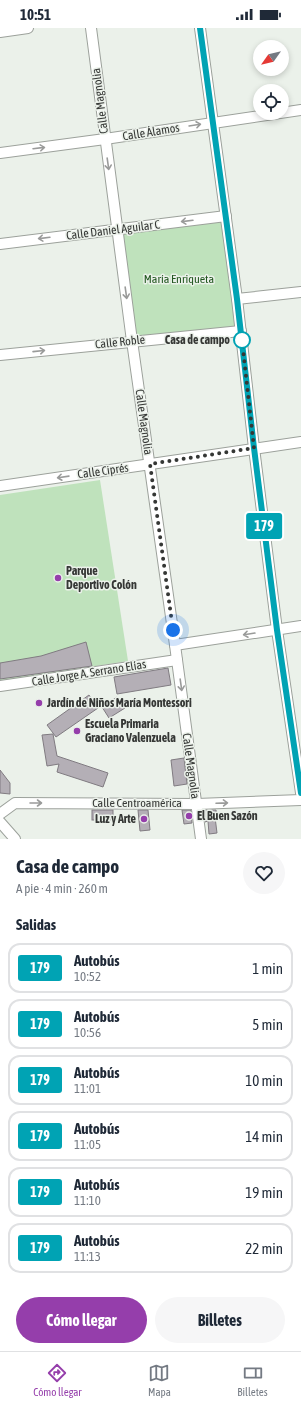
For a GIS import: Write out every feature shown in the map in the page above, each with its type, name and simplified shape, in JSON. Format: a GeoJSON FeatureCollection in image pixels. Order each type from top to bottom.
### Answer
{"type":"FeatureCollection","features":[{"type":"Feature","properties":{"kind":"street"},"geometry":{"type":"LineString","coordinates":[[0,32],[28,28]]}},
{"type":"Feature","properties":{"kind":"street","name":"Calle Magnolia"},"geometry":{"type":"LineString","coordinates":[[91,28],[132,341],[201,839]]}},
{"type":"Feature","properties":{"kind":"street"},"geometry":{"type":"LineString","coordinates":[[200,28],[237,299],[277,630],[301,793]]}},
{"type":"Feature","properties":{"kind":"street","name":"Calle Álamos"},"geometry":{"type":"LineString","coordinates":[[0,153],[301,110]]}},
{"type":"Feature","properties":{"kind":"street","name":"Calle Daniel Aguilar C"},"geometry":{"type":"LineString","coordinates":[[0,244],[226,216]]}},
{"type":"Feature","properties":{"kind":"street"},"geometry":{"type":"LineString","coordinates":[[237,299],[301,292]]}},
{"type":"Feature","properties":{"kind":"street","name":"Calle Roble"},"geometry":{"type":"LineString","coordinates":[[0,355],[241,331]]}},
{"type":"Feature","properties":{"kind":"street","name":"Calle Ciprés"},"geometry":{"type":"LineString","coordinates":[[0,486],[301,442]]}},
{"type":"Feature","properties":{"kind":"street"},"geometry":{"type":"LineString","coordinates":[[175,645],[301,626]]}},
{"type":"Feature","properties":{"kind":"street","name":"Calle Jorge A. Serrano Elías"},"geometry":{"type":"LineString","coordinates":[[0,686],[177,660]]}},
{"type":"Feature","properties":{"kind":"street","name":"Calle Centroamérica"},"geometry":{"type":"LineString","coordinates":[[0,814],[15,803],[196,804],[301,800]]}},
{"type":"Feature","properties":{"kind":"street"},"geometry":{"type":"LineString","coordinates":[[0,822],[15,839]]}},
{"type":"Feature","properties":{"kind":"green space","name":"María Enriqueta"},"geometry":{"type":"Polygon","coordinates":[[[226,216],[241,331],[132,341],[117,229],[226,216]]]}},
{"type":"Feature","properties":{"kind":"green space","name":"Parque Deportivo Colón"},"geometry":{"type":"Polygon","coordinates":[[[100,480],[128,661],[0,681],[0,495],[100,480]]]}},
{"type":"Feature","properties":{"kind":"building"},"geometry":{"type":"Polygon","coordinates":[[[86,642],[92,666],[0,679],[0,663],[41,656],[86,642]]]}},
{"type":"Feature","properties":{"kind":"building"},"geometry":{"type":"Polygon","coordinates":[[[168,668],[171,685],[117,694],[114,677],[168,668]]]}},
{"type":"Feature","properties":{"kind":"building"},"geometry":{"type":"Polygon","coordinates":[[[89,695],[98,708],[56,737],[47,725],[89,695]]]}},
{"type":"Feature","properties":{"kind":"building"},"geometry":{"type":"Polygon","coordinates":[[[117,697],[125,708],[109,718],[102,707],[117,697]]]}},
{"type":"Feature","properties":{"kind":"building"},"geometry":{"type":"Polygon","coordinates":[[[53,734],[57,756],[108,773],[103,787],[57,772],[59,764],[47,766],[42,735],[53,734]]]}},
{"type":"Feature","properties":{"kind":"building"},"geometry":{"type":"Polygon","coordinates":[[[184,758],[187,784],[174,786],[171,760],[184,758]]]}},
{"type":"Feature","properties":{"kind":"building"},"geometry":{"type":"Polygon","coordinates":[[[0,770],[10,783],[10,794],[0,793],[0,770]]]}},
{"type":"Feature","properties":{"kind":"building"},"geometry":{"type":"Polygon","coordinates":[[[92,810],[113,810],[113,820],[92,820],[92,810]]]}},
{"type":"Feature","properties":{"kind":"building","name":"Luz y Arte"},"geometry":{"type":"Polygon","coordinates":[[[138,810],[148,810],[150,830],[140,831],[138,810]]]}},
{"type":"Feature","properties":{"kind":"building","name":"El Buen Sazón"},"geometry":{"type":"Polygon","coordinates":[[[182,810],[191,810],[192,823],[184,824],[182,810]]]}},
{"type":"Feature","properties":{"kind":"building"},"geometry":{"type":"Polygon","coordinates":[[[204,810],[216,810],[217,817],[215,817],[217,833],[209,834],[208,821],[205,822],[204,810]]]}},
{"type":"Feature","properties":{"kind":"bus line","name":"179"},"geometry":{"type":"LineString","coordinates":[[200,28],[237,299],[277,630],[301,793]]}},
{"type":"Feature","properties":{"kind":"place","name":"Casa de campo"},"geometry":{"type":"Point","coordinates":[242,340]}},
{"type":"Feature","properties":{"kind":"place","name":"Parque Deportivo Colón"},"geometry":{"type":"Point","coordinates":[58,578]}},
{"type":"Feature","properties":{"kind":"place","name":"Jardín de Niños María Montessori"},"geometry":{"type":"Point","coordinates":[39,703]}},
{"type":"Feature","properties":{"kind":"place","name":"Escuela Primaria Graciano Valenzuela"},"geometry":{"type":"Point","coordinates":[77,731]}},
{"type":"Feature","properties":{"kind":"place","name":"El Buen Sazón"},"geometry":{"type":"Point","coordinates":[189,816]}},
{"type":"Feature","properties":{"kind":"place","name":"Luz y Arte"},"geometry":{"type":"Point","coordinates":[144,819]}},
{"type":"Feature","properties":{"kind":"route"},"geometry":{"type":"LineString","coordinates":[[173,630],[150,464],[254,448],[242,340]]}}]}
